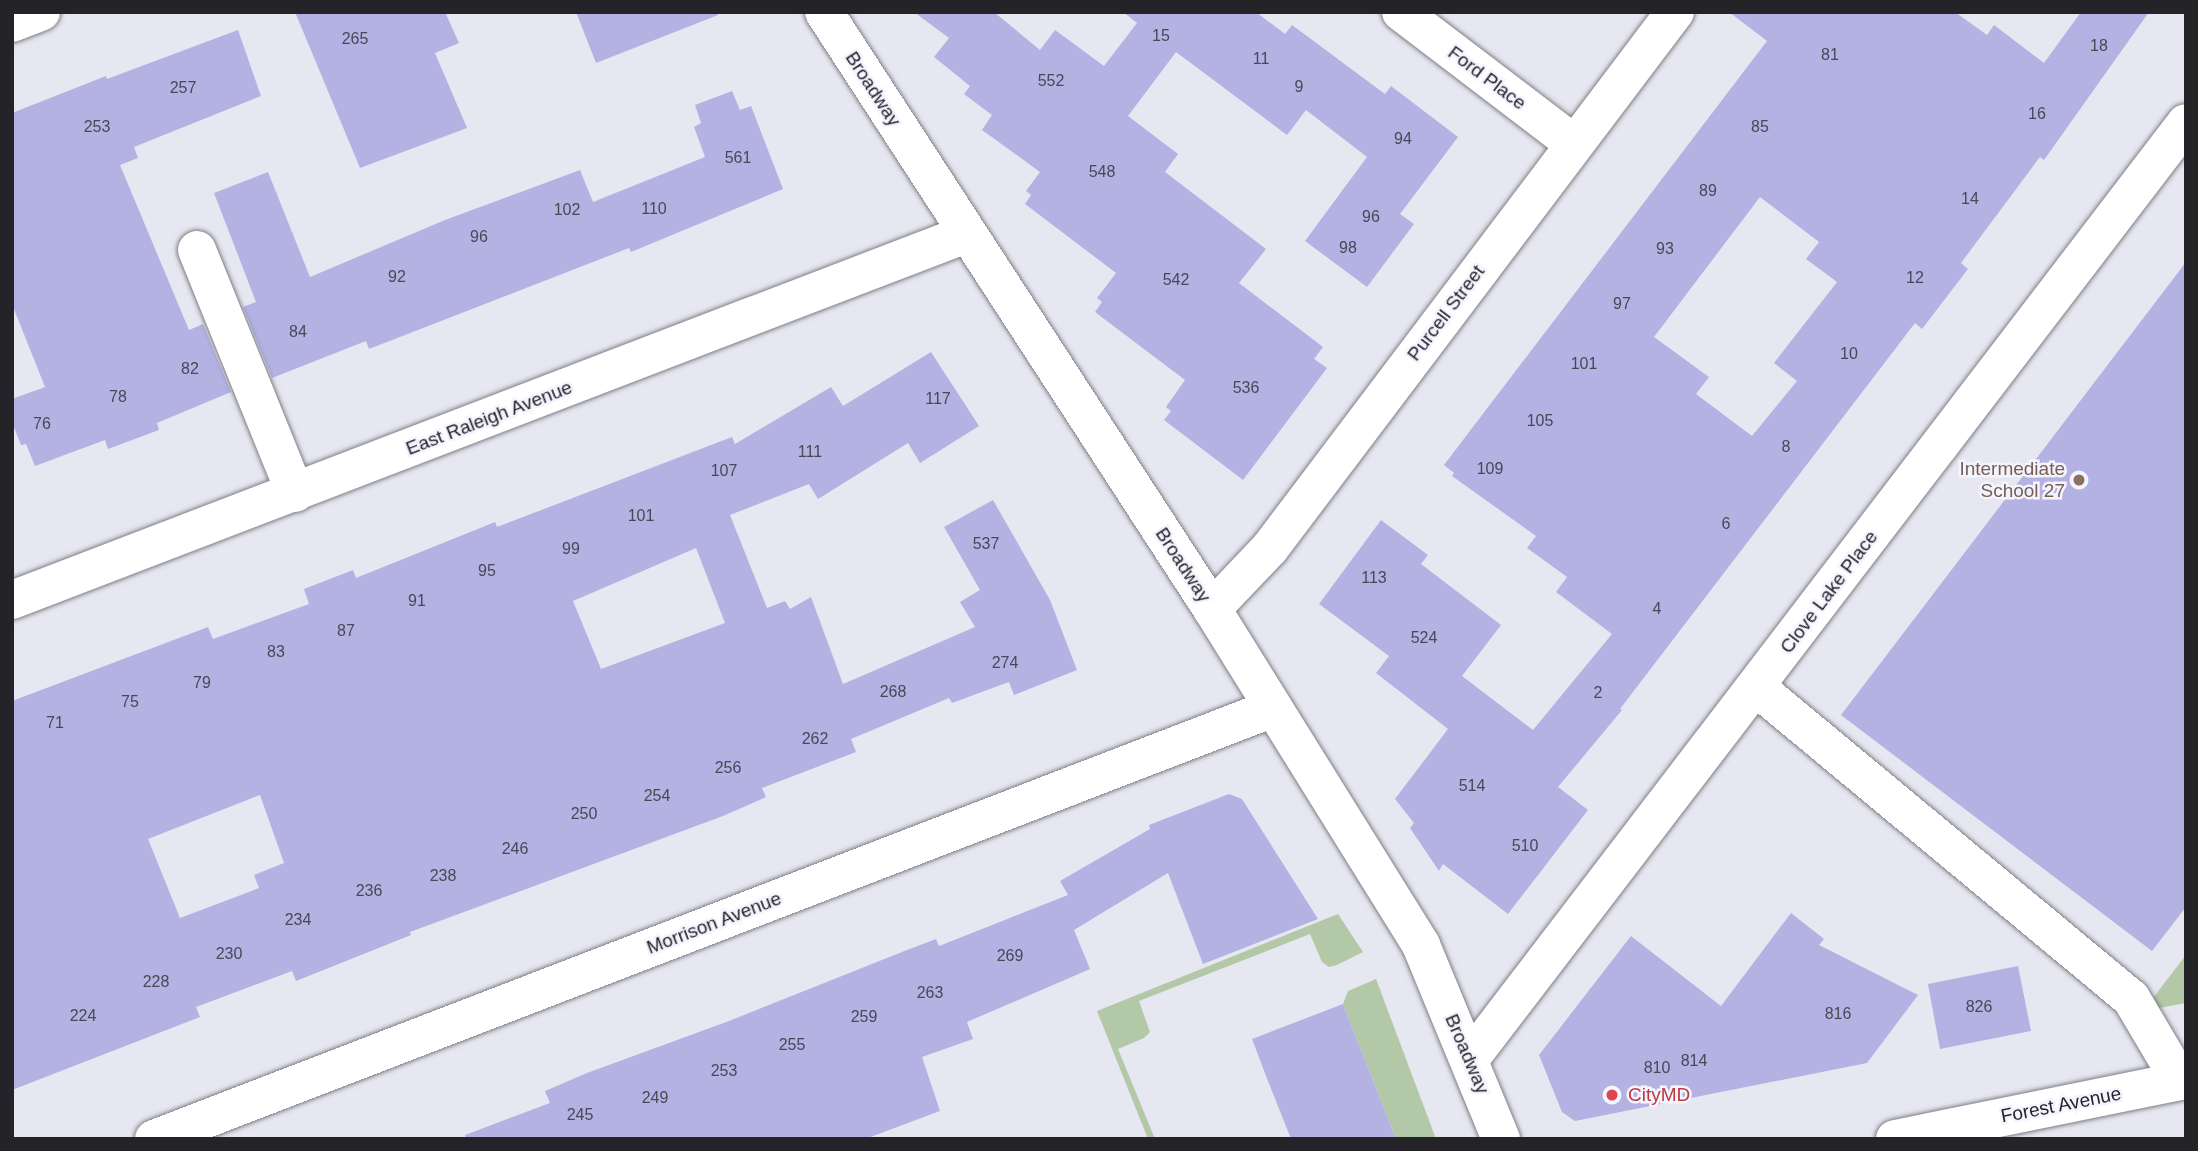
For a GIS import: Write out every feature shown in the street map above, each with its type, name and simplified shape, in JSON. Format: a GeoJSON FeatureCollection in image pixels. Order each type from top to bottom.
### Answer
{"type":"FeatureCollection","features":[{"type":"Feature","properties":{"kind":"street"},"geometry":{"type":"LineString","coordinates":[[12,23],[41,12]]}},
{"type":"Feature","properties":{"kind":"street","name":"Broadway"},"geometry":{"type":"LineString","coordinates":[[824,12],[1212,609],[1421,945],[1501,1139]]}},
{"type":"Feature","properties":{"kind":"street","name":"Ford Place"},"geometry":{"type":"LineString","coordinates":[[1401,12],[1573,143]]}},
{"type":"Feature","properties":{"kind":"street","name":"Purcell Street"},"geometry":{"type":"LineString","coordinates":[[1212,609],[1270,548],[1573,143],[1675,12]]}},
{"type":"Feature","properties":{"kind":"street","name":"Clove Lake Place"},"geometry":{"type":"LineString","coordinates":[[1470,1059],[2186,123]]}},
{"type":"Feature","properties":{"kind":"street","name":"East Raleigh Avenue"},"geometry":{"type":"LineString","coordinates":[[12,600],[966,233]]}},
{"type":"Feature","properties":{"kind":"street"},"geometry":{"type":"LineString","coordinates":[[197,250],[295,493]]}},
{"type":"Feature","properties":{"kind":"street"},"geometry":{"type":"LineString","coordinates":[[1756,687],[2131,998],[2183,1080]]}},
{"type":"Feature","properties":{"kind":"street","name":"Morrison Avenue"},"geometry":{"type":"LineString","coordinates":[[154,1139],[1273,708]]}},
{"type":"Feature","properties":{"kind":"street","name":"Forest Avenue"},"geometry":{"type":"LineString","coordinates":[[1895,1139],[2183,1080]]}},
{"type":"Feature","properties":{"kind":"green space"},"geometry":{"type":"Polygon","coordinates":[[[1338,914],[1363,952],[1337,965],[1329,967],[1322,962],[1310,934],[1139,1001],[1150,1032],[1144,1038],[1118,1049],[1155,1139],[1148,1139],[1097,1011],[1338,914]]]}},
{"type":"Feature","properties":{"kind":"green space"},"geometry":{"type":"Polygon","coordinates":[[[2186,955],[2186,1003],[2143,1011],[2186,955]]]}},
{"type":"Feature","properties":{"kind":"green space"},"geometry":{"type":"Polygon","coordinates":[[[1376,979],[1436,1139],[1396,1139],[1343,1004],[1348,991],[1376,979]]]}},
{"type":"Feature","properties":{"kind":"building"},"geometry":{"type":"Polygon","coordinates":[[[295,12],[445,12],[459,43],[435,53],[467,128],[360,168],[295,12]]]}},
{"type":"Feature","properties":{"kind":"building"},"geometry":{"type":"Polygon","coordinates":[[[576,12],[718,12],[718,15],[596,63],[576,12]]]}},
{"type":"Feature","properties":{"kind":"building"},"geometry":{"type":"Polygon","coordinates":[[[914,12],[994,12],[1040,50],[1055,30],[1104,66],[1137,23],[1123,12],[1256,12],[1285,34],[1292,25],[1385,94],[1391,86],[1458,137],[1400,214],[1414,224],[1367,287],[1305,241],[1367,157],[1306,110],[1287,135],[1176,52],[1128,116],[1178,154],[1165,172],[1266,249],[1239,283],[1323,347],[1314,359],[1327,368],[1243,480],[1164,420],[1171,411],[1166,407],[1185,380],[1095,312],[1102,302],[1097,298],[1116,273],[1025,204],[1031,195],[1026,191],[1040,172],[982,130],[992,115],[964,94],[970,86],[934,57],[949,38],[914,12]]]}},
{"type":"Feature","properties":{"kind":"building"},"geometry":{"type":"Polygon","coordinates":[[[1729,12],[1955,12],[1987,35],[1994,25],[2044,63],[2081,12],[2149,12],[2044,160],[2040,157],[1961,263],[1968,269],[1922,329],[1915,323],[1620,709],[1622,710],[1558,787],[1588,810],[1508,914],[1443,864],[1439,871],[1410,828],[1414,823],[1395,799],[1448,729],[1376,673],[1389,656],[1319,604],[1381,520],[1428,555],[1421,564],[1501,625],[1462,676],[1533,730],[1612,634],[1556,592],[1567,577],[1527,548],[1536,536],[1452,476],[1454,473],[1444,465],[1767,41],[1729,12]],[[1760,197],[1654,337],[1709,377],[1696,394],[1752,436],[1797,381],[1774,363],[1837,282],[1806,259],[1819,242],[1760,197]]]}},
{"type":"Feature","properties":{"kind":"building"},"geometry":{"type":"Polygon","coordinates":[[[238,30],[261,96],[134,147],[138,158],[120,165],[189,330],[203,324],[231,392],[157,423],[159,430],[108,449],[105,440],[35,466],[26,444],[21,445],[12,422],[12,399],[45,387],[12,304],[12,113],[106,76],[107,79],[238,30]]]}},
{"type":"Feature","properties":{"kind":"building"},"geometry":{"type":"Polygon","coordinates":[[[732,91],[740,110],[751,106],[783,189],[631,252],[629,248],[369,349],[366,341],[272,378],[243,307],[256,302],[214,193],[268,172],[310,277],[445,220],[580,170],[593,202],[705,157],[694,127],[701,123],[695,105],[732,91]]]}},
{"type":"Feature","properties":{"kind":"building","name":"Intermediate School 27"},"geometry":{"type":"Polygon","coordinates":[[[2186,262],[2186,907],[2152,951],[1841,715],[2186,262]]]}},
{"type":"Feature","properties":{"kind":"building"},"geometry":{"type":"Polygon","coordinates":[[[931,352],[979,426],[920,463],[908,443],[818,499],[809,484],[730,515],[767,608],[785,601],[790,609],[811,597],[843,684],[975,627],[960,602],[980,590],[944,527],[993,500],[1050,600],[1077,670],[1014,695],[1009,682],[952,703],[949,698],[851,739],[856,752],[762,788],[766,797],[723,816],[410,932],[411,935],[296,981],[292,971],[196,1007],[200,1017],[12,1090],[12,701],[208,627],[213,639],[309,604],[304,589],[353,570],[356,578],[495,522],[497,527],[732,437],[735,444],[831,387],[843,406],[931,352]],[[696,548],[573,601],[601,669],[725,623],[696,548]],[[260,795],[148,839],[180,918],[259,888],[254,875],[284,863],[260,795]]]}},
{"type":"Feature","properties":{"kind":"building"},"geometry":{"type":"Polygon","coordinates":[[[1229,794],[1242,799],[1318,919],[1203,964],[1168,873],[1074,930],[1090,969],[967,1022],[973,1039],[922,1057],[940,1111],[865,1139],[466,1139],[465,1135],[550,1103],[545,1091],[587,1073],[729,1021],[936,939],[939,946],[1068,895],[1060,881],[1150,829],[1149,825],[1229,794]]]}},
{"type":"Feature","properties":{"kind":"building"},"geometry":{"type":"Polygon","coordinates":[[[1791,913],[1824,939],[1819,945],[1918,995],[1867,1063],[1575,1121],[1562,1112],[1539,1055],[1631,936],[1721,1006],[1791,913]]]}},
{"type":"Feature","properties":{"kind":"building"},"geometry":{"type":"Polygon","coordinates":[[[2018,966],[2031,1031],[1940,1049],[1928,984],[2018,966]]]}},
{"type":"Feature","properties":{"kind":"building"},"geometry":{"type":"Polygon","coordinates":[[[1343,1004],[1396,1139],[1291,1139],[1266,1076],[1252,1039],[1343,1004]]]}},
{"type":"Feature","properties":{"kind":"place","name":"Intermediate School 27"},"geometry":{"type":"Point","coordinates":[2079,480]}},
{"type":"Feature","properties":{"kind":"place","name":"CityMD"},"geometry":{"type":"Point","coordinates":[1612,1095]}}]}
